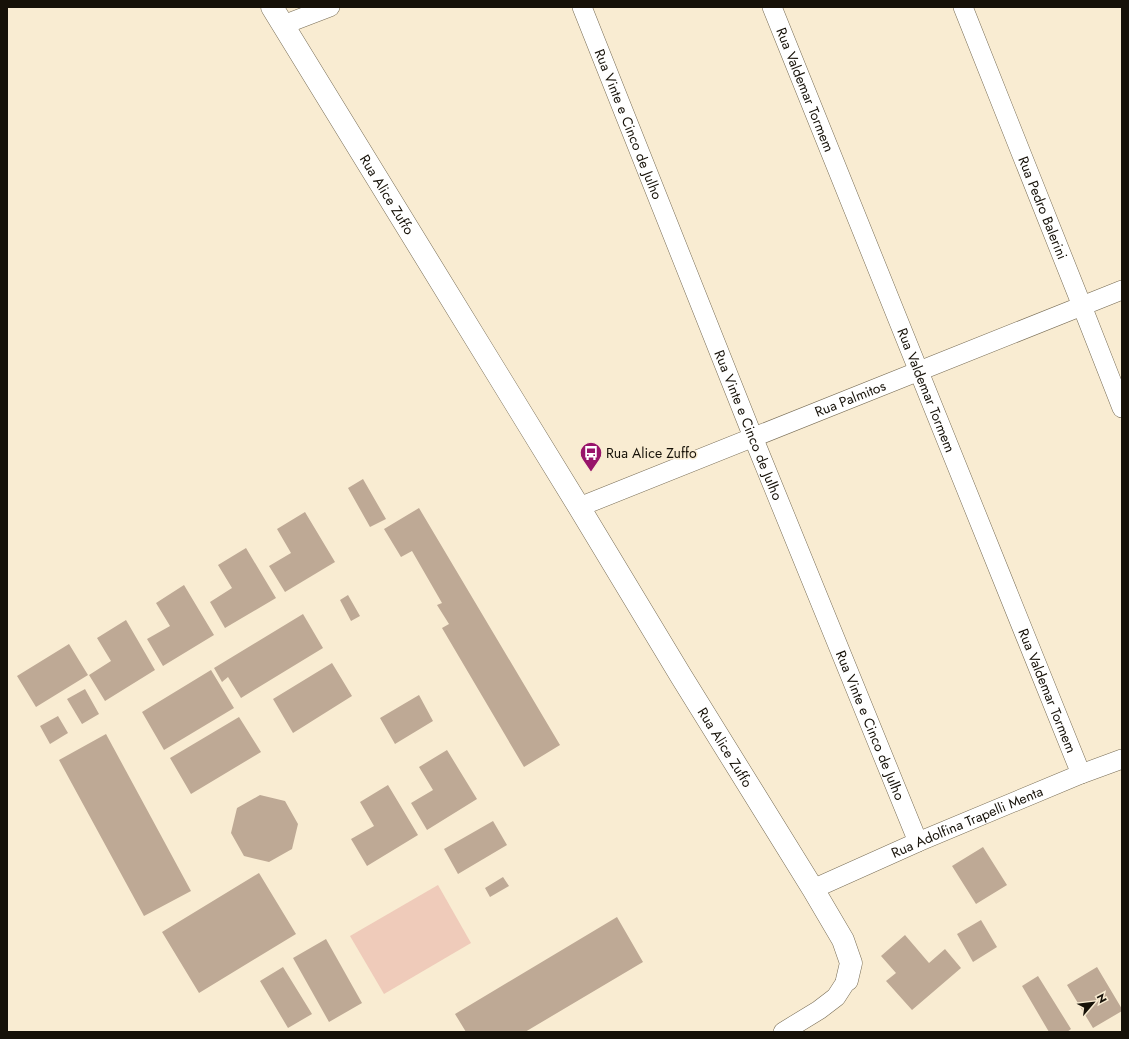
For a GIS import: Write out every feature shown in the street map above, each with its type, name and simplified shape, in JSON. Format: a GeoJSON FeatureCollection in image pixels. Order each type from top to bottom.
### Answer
{"type":"FeatureCollection","features":[{"type":"Feature","properties":{"kind":"street","name":"Rua Alice Zuffo"},"geometry":{"type":"LineString","coordinates":[[272,7],[813,889],[843,940],[851,963],[847,980]]}},
{"type":"Feature","properties":{"kind":"street"},"geometry":{"type":"LineString","coordinates":[[283,26],[330,7]]}},
{"type":"Feature","properties":{"kind":"street","name":"Rua Vinte e Cinco de Julho"},"geometry":{"type":"LineString","coordinates":[[582,7],[753,437],[918,842]]}},
{"type":"Feature","properties":{"kind":"street","name":"Rua Valdemar Tormem"},"geometry":{"type":"LineString","coordinates":[[772,7],[1081,774]]}},
{"type":"Feature","properties":{"kind":"street","name":"Rua Pedro Balerini"},"geometry":{"type":"LineString","coordinates":[[963,7],[1122,408]]}},
{"type":"Feature","properties":{"kind":"street","name":"Rua Palmitos"},"geometry":{"type":"LineString","coordinates":[[579,507],[1122,290]]}},
{"type":"Feature","properties":{"kind":"street","name":"Rua Adolfina Trapelli Menta"},"geometry":{"type":"LineString","coordinates":[[813,889],[918,842],[1081,774],[1122,759]]}},
{"type":"Feature","properties":{"kind":"street"},"geometry":{"type":"LineString","coordinates":[[783,1032],[819,1010],[836,997],[847,980]]}},
{"type":"Feature","properties":{"kind":"shaded area"},"geometry":{"type":"Polygon","coordinates":[[[438,885],[471,943],[384,994],[350,936],[438,885]]]}},
{"type":"Feature","properties":{"kind":"building"},"geometry":{"type":"Polygon","coordinates":[[[363,479],[386,519],[370,527],[348,488],[363,479]]]}},
{"type":"Feature","properties":{"kind":"building"},"geometry":{"type":"Polygon","coordinates":[[[419,508],[560,745],[524,767],[442,628],[449,624],[437,605],[442,603],[412,551],[401,557],[384,529],[419,508]]]}},
{"type":"Feature","properties":{"kind":"building"},"geometry":{"type":"Polygon","coordinates":[[[305,512],[335,562],[285,592],[269,566],[291,553],[277,529],[305,512]]]}},
{"type":"Feature","properties":{"kind":"building"},"geometry":{"type":"Polygon","coordinates":[[[246,548],[276,598],[225,628],[210,602],[232,588],[218,565],[246,548]]]}},
{"type":"Feature","properties":{"kind":"building"},"geometry":{"type":"Polygon","coordinates":[[[184,585],[214,635],[163,666],[147,639],[170,626],[156,603],[184,585]]]}},
{"type":"Feature","properties":{"kind":"building"},"geometry":{"type":"Polygon","coordinates":[[[348,595],[360,616],[351,621],[340,600],[348,595]]]}},
{"type":"Feature","properties":{"kind":"building"},"geometry":{"type":"Polygon","coordinates":[[[303,614],[323,648],[241,698],[228,677],[222,682],[214,668],[303,614]]]}},
{"type":"Feature","properties":{"kind":"building"},"geometry":{"type":"Polygon","coordinates":[[[126,620],[155,670],[105,701],[89,675],[111,661],[97,638],[126,620]]]}},
{"type":"Feature","properties":{"kind":"building"},"geometry":{"type":"Polygon","coordinates":[[[69,644],[88,675],[36,707],[17,676],[69,644]]]}},
{"type":"Feature","properties":{"kind":"building"},"geometry":{"type":"Polygon","coordinates":[[[332,663],[352,696],[293,733],[273,699],[332,663]]]}},
{"type":"Feature","properties":{"kind":"building"},"geometry":{"type":"Polygon","coordinates":[[[211,670],[234,708],[164,750],[142,712],[211,670]]]}},
{"type":"Feature","properties":{"kind":"building"},"geometry":{"type":"Polygon","coordinates":[[[85,689],[99,714],[82,724],[67,699],[85,689]]]}},
{"type":"Feature","properties":{"kind":"building"},"geometry":{"type":"Polygon","coordinates":[[[419,695],[433,721],[395,744],[380,718],[419,695]]]}},
{"type":"Feature","properties":{"kind":"building"},"geometry":{"type":"Polygon","coordinates":[[[58,716],[68,733],[50,744],[40,726],[58,716]]]}},
{"type":"Feature","properties":{"kind":"building"},"geometry":{"type":"Polygon","coordinates":[[[239,717],[261,752],[191,794],[170,758],[239,717]]]}},
{"type":"Feature","properties":{"kind":"building"},"geometry":{"type":"Polygon","coordinates":[[[106,734],[191,891],[144,916],[59,760],[106,734]]]}},
{"type":"Feature","properties":{"kind":"building"},"geometry":{"type":"Polygon","coordinates":[[[447,750],[477,799],[427,830],[411,803],[433,790],[419,767],[447,750]]]}},
{"type":"Feature","properties":{"kind":"building"},"geometry":{"type":"Polygon","coordinates":[[[388,785],[418,835],[367,866],[351,839],[374,826],[360,802],[388,785]]]}},
{"type":"Feature","properties":{"kind":"building"},"geometry":{"type":"Polygon","coordinates":[[[260,795],[285,801],[298,824],[292,849],[269,862],[244,856],[231,833],[237,808],[260,795]]]}},
{"type":"Feature","properties":{"kind":"building"},"geometry":{"type":"Polygon","coordinates":[[[493,821],[507,845],[458,874],[444,849],[493,821]]]}},
{"type":"Feature","properties":{"kind":"building"},"geometry":{"type":"Polygon","coordinates":[[[983,847],[1007,885],[976,904],[952,866],[983,847]]]}},
{"type":"Feature","properties":{"kind":"building"},"geometry":{"type":"Polygon","coordinates":[[[259,873],[296,934],[199,993],[162,932],[259,873]]]}},
{"type":"Feature","properties":{"kind":"building"},"geometry":{"type":"Polygon","coordinates":[[[503,877],[509,886],[490,897],[485,888],[503,877]]]}},
{"type":"Feature","properties":{"kind":"building"},"geometry":{"type":"Polygon","coordinates":[[[617,917],[643,962],[525,1032],[466,1032],[455,1014],[617,917]]]}},
{"type":"Feature","properties":{"kind":"building"},"geometry":{"type":"Polygon","coordinates":[[[981,920],[997,947],[973,962],[957,934],[981,920]]]}},
{"type":"Feature","properties":{"kind":"building"},"geometry":{"type":"Polygon","coordinates":[[[905,935],[929,963],[945,949],[961,968],[912,1010],[886,981],[896,973],[881,956],[905,935]]]}},
{"type":"Feature","properties":{"kind":"building"},"geometry":{"type":"Polygon","coordinates":[[[326,939],[362,1003],[329,1022],[293,958],[326,939]]]}},
{"type":"Feature","properties":{"kind":"building"},"geometry":{"type":"Polygon","coordinates":[[[283,967],[312,1014],[288,1028],[260,981],[283,967]]]}},
{"type":"Feature","properties":{"kind":"building"},"geometry":{"type":"Polygon","coordinates":[[[1097,967],[1122,1011],[1093,1028],[1067,985],[1097,967]]]}},
{"type":"Feature","properties":{"kind":"building"},"geometry":{"type":"Polygon","coordinates":[[[1038,976],[1071,1029],[1067,1032],[1049,1032],[1022,986],[1038,976]]]}},
{"type":"Feature","properties":{"kind":"place","name":"Rua Alice Zuffo"},"geometry":{"type":"Point","coordinates":[591,472]}}]}
